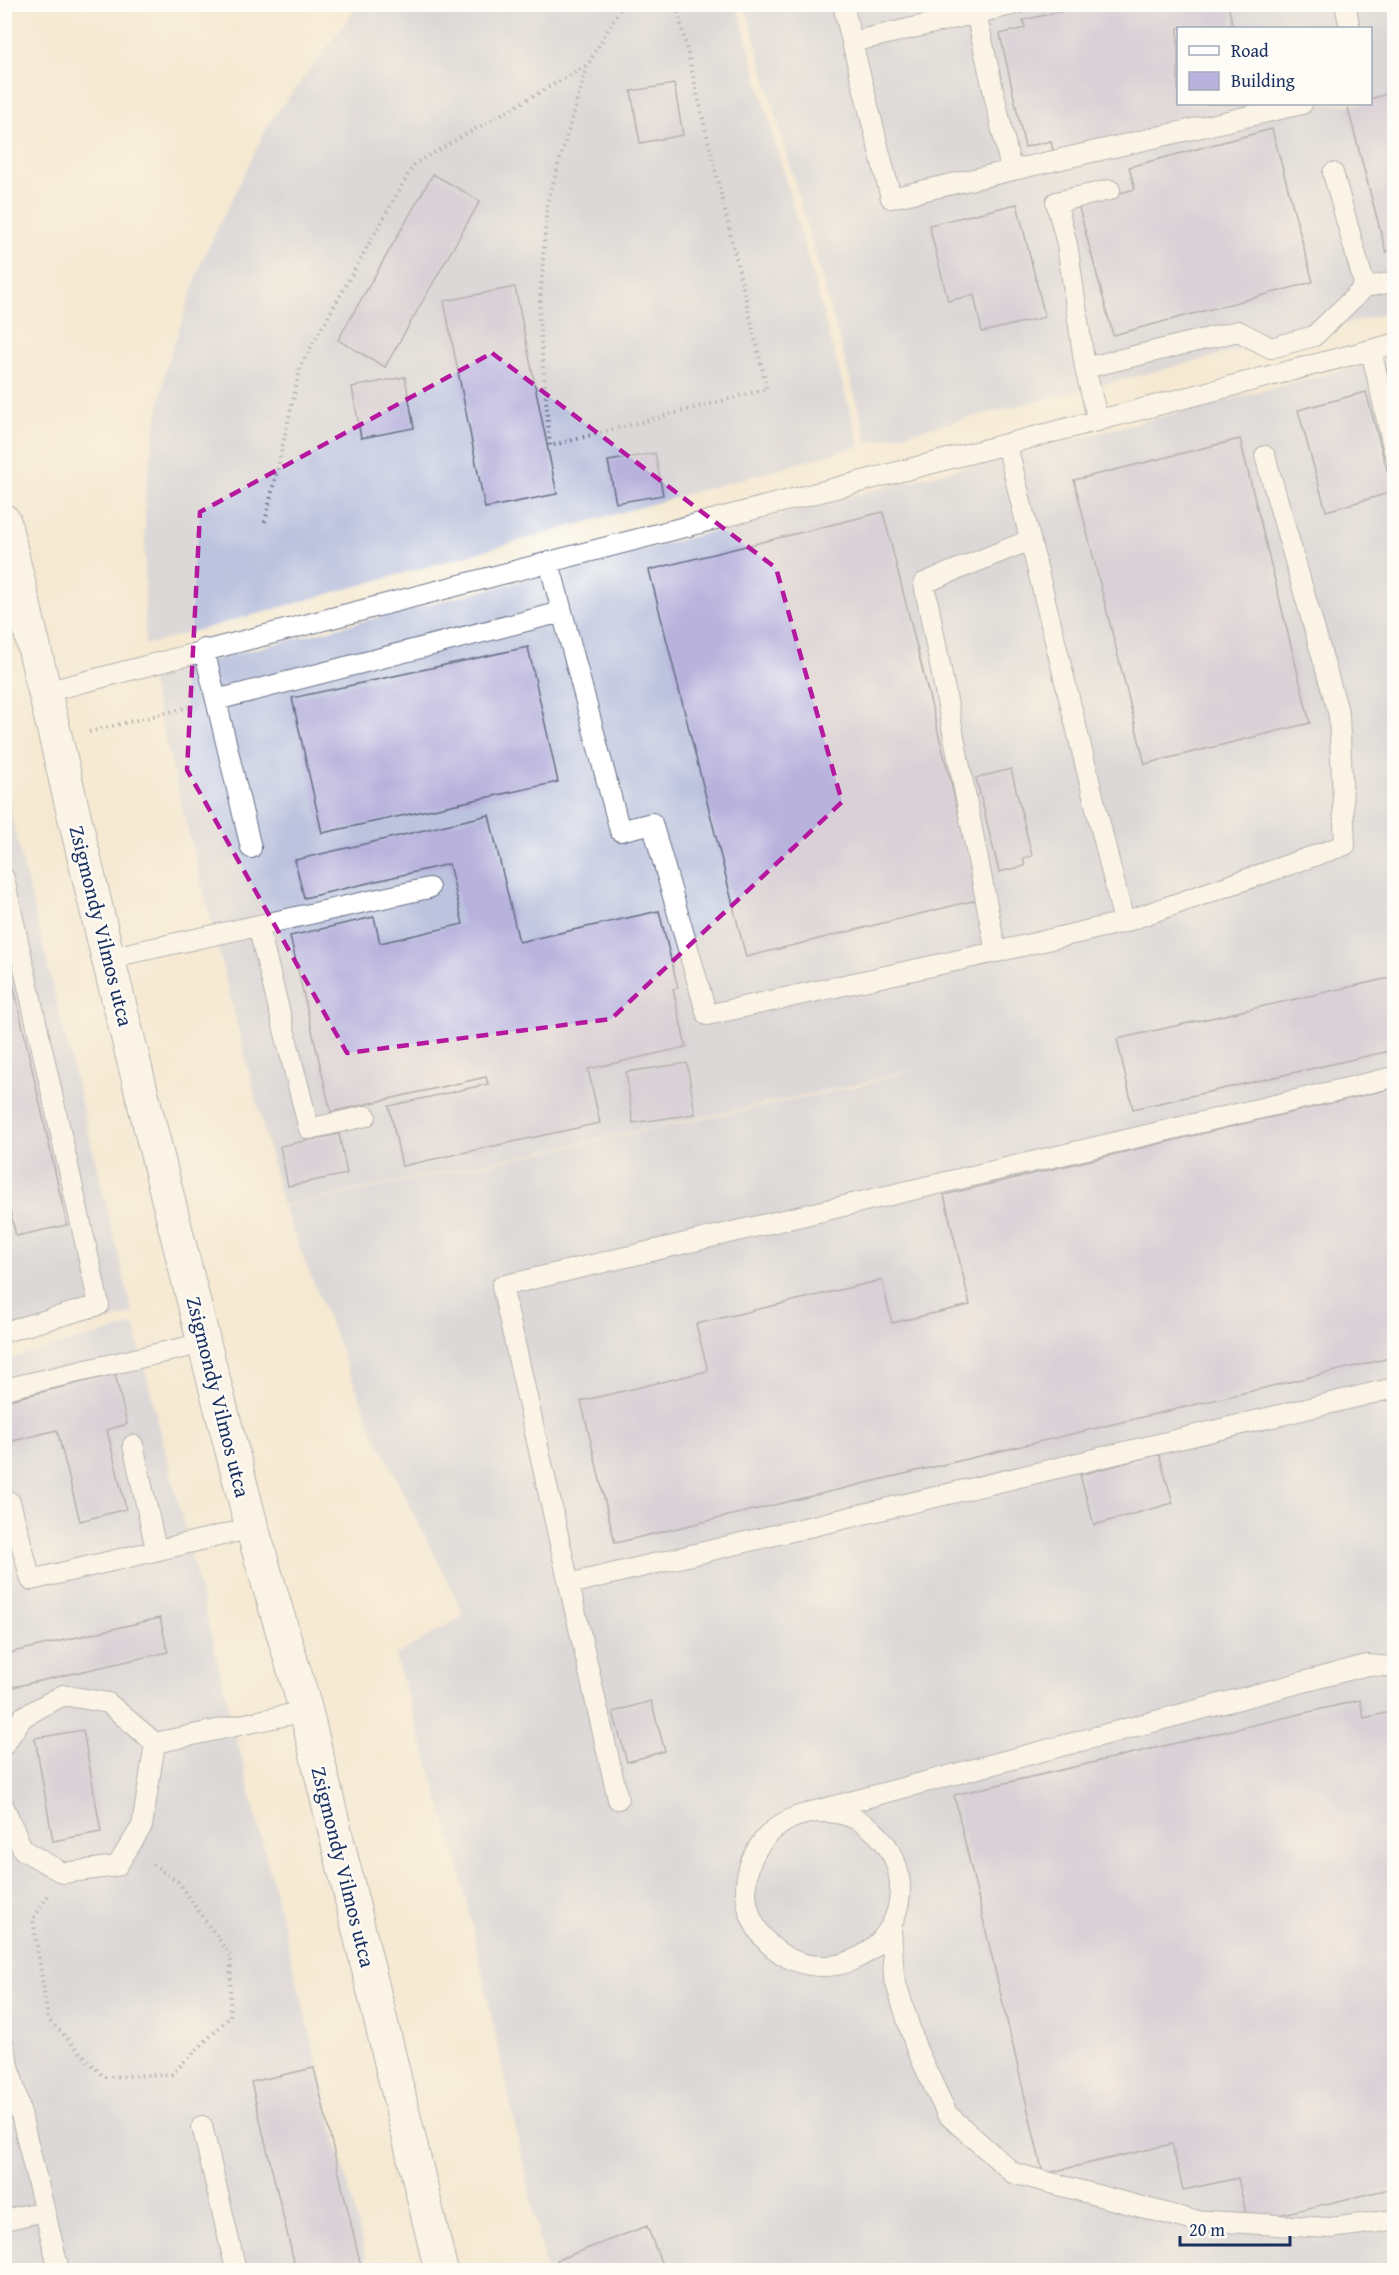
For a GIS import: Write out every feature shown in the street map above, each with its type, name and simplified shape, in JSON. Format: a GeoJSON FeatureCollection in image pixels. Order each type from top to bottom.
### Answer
{"type":"FeatureCollection","features":[{"type":"Feature","properties":{"kind":"street","name":"Zsigmondy Vilmos utca"},"geometry":{"type":"LineString","coordinates":[[4,521],[108,958],[204,1343],[252,1528],[306,1711],[441,2271]]}},
{"type":"Feature","properties":{"kind":"lane"},"geometry":{"type":"LineString","coordinates":[[843,4],[891,198],[1298,105]]}},
{"type":"Feature","properties":{"kind":"lane"},"geometry":{"type":"LineString","coordinates":[[852,42],[975,9],[1016,4]]}},
{"type":"Feature","properties":{"kind":"lane"},"geometry":{"type":"LineString","coordinates":[[1345,4],[1350,27]]}},
{"type":"Feature","properties":{"kind":"lane"},"geometry":{"type":"LineString","coordinates":[[975,9],[1011,170]]}},
{"type":"Feature","properties":{"kind":"lane"},"geometry":{"type":"LineString","coordinates":[[1333,173],[1365,287]]}},
{"type":"Feature","properties":{"kind":"lane"},"geometry":{"type":"LineString","coordinates":[[1098,421],[1085,368],[1067,244],[1056,202],[1110,190]]}},
{"type":"Feature","properties":{"kind":"lane"},"geometry":{"type":"LineString","coordinates":[[1085,368],[1238,331],[1271,348],[1314,336],[1365,287],[1395,282]]}},
{"type":"Feature","properties":{"kind":"lane"},"geometry":{"type":"LineString","coordinates":[[45,692],[204,649],[1395,344]]}},
{"type":"Feature","properties":{"kind":"lane"},"geometry":{"type":"LineString","coordinates":[[1371,350],[1395,451]]}},
{"type":"Feature","properties":{"kind":"lane"},"geometry":{"type":"LineString","coordinates":[[1007,445],[1124,922]]}},
{"type":"Feature","properties":{"kind":"lane"},"geometry":{"type":"LineString","coordinates":[[549,562],[620,831],[652,823],[707,1015],[1124,922],[1346,845],[1339,715],[1265,456]]}},
{"type":"Feature","properties":{"kind":"lane"},"geometry":{"type":"LineString","coordinates":[[996,952],[924,583],[1030,540]]}},
{"type":"Feature","properties":{"kind":"lane"},"geometry":{"type":"LineString","coordinates":[[216,700],[562,612]]}},
{"type":"Feature","properties":{"kind":"lane"},"geometry":{"type":"LineString","coordinates":[[204,649],[251,848]]}},
{"type":"Feature","properties":{"kind":"lane"},"geometry":{"type":"LineString","coordinates":[[4,878],[99,1305],[4,1332]]}},
{"type":"Feature","properties":{"kind":"lane"},"geometry":{"type":"LineString","coordinates":[[108,958],[429,888]]}},
{"type":"Feature","properties":{"kind":"lane"},"geometry":{"type":"LineString","coordinates":[[258,926],[309,1129],[366,1116]]}},
{"type":"Feature","properties":{"kind":"lane"},"geometry":{"type":"LineString","coordinates":[[618,1799],[502,1286],[1395,1077]]}},
{"type":"Feature","properties":{"kind":"lane"},"geometry":{"type":"LineString","coordinates":[[4,1389],[204,1343]]}},
{"type":"Feature","properties":{"kind":"lane"},"geometry":{"type":"LineString","coordinates":[[569,1584],[1395,1388]]}},
{"type":"Feature","properties":{"kind":"lane"},"geometry":{"type":"LineString","coordinates":[[133,1445],[156,1550]]}},
{"type":"Feature","properties":{"kind":"lane"},"geometry":{"type":"LineString","coordinates":[[9,1502],[31,1580],[252,1528]]}},
{"type":"Feature","properties":{"kind":"lane"},"geometry":{"type":"LineString","coordinates":[[812,1812],[837,1812],[860,1820],[880,1835],[894,1856],[901,1879],[900,1904],[891,1927],[874,1948],[851,1962],[824,1967],[798,1962],[774,1949],[756,1929],[747,1904],[746,1877],[754,1853],[768,1834],[782,1824],[812,1812],[1368,1665],[1395,1667]]}},
{"type":"Feature","properties":{"kind":"lane"},"geometry":{"type":"LineString","coordinates":[[4,1745],[23,1717],[63,1695],[108,1702],[155,1743]]}},
{"type":"Feature","properties":{"kind":"lane"},"geometry":{"type":"LineString","coordinates":[[155,1743],[306,1711]]}},
{"type":"Feature","properties":{"kind":"lane"},"geometry":{"type":"LineString","coordinates":[[4,1807],[23,1850],[63,1873],[117,1866],[142,1826],[155,1743]]}},
{"type":"Feature","properties":{"kind":"lane"},"geometry":{"type":"LineString","coordinates":[[891,1927],[894,1977],[916,2048],[947,2114],[1013,2173],[1191,2220],[1330,2228],[1395,2220]]}},
{"type":"Feature","properties":{"kind":"lane"},"geometry":{"type":"LineString","coordinates":[[4,2045],[59,2271]]}},
{"type":"Feature","properties":{"kind":"lane"},"geometry":{"type":"LineString","coordinates":[[202,2126],[236,2271]]}},
{"type":"Feature","properties":{"kind":"lane"},"geometry":{"type":"LineString","coordinates":[[4,2220],[44,2211]]}},
{"type":"Feature","properties":{"kind":"path"},"geometry":{"type":"LineString","coordinates":[[623,4],[587,66],[547,204],[539,318],[550,446],[767,389],[676,4]]}},
{"type":"Feature","properties":{"kind":"path"},"geometry":{"type":"LineString","coordinates":[[265,522],[301,365],[414,164],[587,66]]}},
{"type":"Feature","properties":{"kind":"path"},"geometry":{"type":"LineString","coordinates":[[56,740],[216,700]]}},
{"type":"Feature","properties":{"kind":"path"},"geometry":{"type":"LineString","coordinates":[[63,1873],[33,1919],[48,2019],[104,2077],[172,2074],[230,2017],[231,1957],[178,1882],[128,1848]]}},
{"type":"Feature","properties":{"kind":"highlighted area"},"geometry":{"type":"Polygon","coordinates":[[[492,353],[776,568],[842,802],[611,1019],[347,1053],[187,770],[200,512],[492,353]]]}},
{"type":"Feature","properties":{"kind":"shaded area"},"geometry":{"type":"Polygon","coordinates":[[[359,5],[737,5],[860,446],[145,645],[145,494],[165,371],[203,258],[269,123],[359,5]]]}},
{"type":"Feature","properties":{"kind":"shaded area"},"geometry":{"type":"Polygon","coordinates":[[[745,5],[1394,5],[1394,312],[868,443],[745,5]]]}},
{"type":"Feature","properties":{"kind":"shaded area"},"geometry":{"type":"Polygon","coordinates":[[[1394,357],[1394,2270],[546,2270],[458,1860],[395,1656],[464,1615],[374,1433],[283,1207],[863,1085],[932,1064],[863,1083],[283,1206],[149,676],[1394,357]]]}},
{"type":"Feature","properties":{"kind":"shaded area"},"geometry":{"type":"Polygon","coordinates":[[[4,787],[133,1314],[5,1348],[4,1348],[4,787]]]}},
{"type":"Feature","properties":{"kind":"shaded area"},"geometry":{"type":"Polygon","coordinates":[[[134,1325],[369,2270],[5,2270],[5,1360],[134,1325]]]}},
{"type":"Feature","properties":{"kind":"building"},"geometry":{"type":"Polygon","coordinates":[[[1094,4],[1228,4],[1233,27],[1177,27],[1177,105],[1250,105],[1251,107],[1053,151],[1051,141],[1025,147],[1000,34],[1025,28],[1023,20],[1094,4]]]}},
{"type":"Feature","properties":{"kind":"building"},"geometry":{"type":"Polygon","coordinates":[[[674,84],[683,135],[640,143],[631,91],[674,84]]]}},
{"type":"Feature","properties":{"kind":"building"},"geometry":{"type":"Polygon","coordinates":[[[1394,92],[1394,250],[1386,252],[1347,105],[1372,105],[1372,98],[1394,92]]]}},
{"type":"Feature","properties":{"kind":"building"},"geometry":{"type":"Polygon","coordinates":[[[1272,129],[1313,282],[1113,335],[1078,204],[1135,189],[1129,167],[1272,129]]]}},
{"type":"Feature","properties":{"kind":"building"},"geometry":{"type":"Polygon","coordinates":[[[433,174],[480,201],[385,367],[338,340],[433,174]]]}},
{"type":"Feature","properties":{"kind":"building"},"geometry":{"type":"Polygon","coordinates":[[[1017,204],[1045,317],[982,332],[974,295],[948,301],[929,225],[1017,204]]]}},
{"type":"Feature","properties":{"kind":"building"},"geometry":{"type":"Polygon","coordinates":[[[515,287],[557,494],[485,508],[444,301],[515,287]]]}},
{"type":"Feature","properties":{"kind":"building"},"geometry":{"type":"Polygon","coordinates":[[[405,377],[414,428],[361,438],[352,387],[405,377]]]}},
{"type":"Feature","properties":{"kind":"building"},"geometry":{"type":"Polygon","coordinates":[[[1366,392],[1393,492],[1326,511],[1298,410],[1366,392]]]}},
{"type":"Feature","properties":{"kind":"building"},"geometry":{"type":"Polygon","coordinates":[[[1240,439],[1310,723],[1145,764],[1074,480],[1240,439]]]}},
{"type":"Feature","properties":{"kind":"building"},"geometry":{"type":"Polygon","coordinates":[[[655,453],[663,495],[616,503],[608,461],[655,453]]]}},
{"type":"Feature","properties":{"kind":"building"},"geometry":{"type":"Polygon","coordinates":[[[883,512],[980,899],[746,957],[649,570],[883,512]]]}},
{"type":"Feature","properties":{"kind":"building"},"geometry":{"type":"Polygon","coordinates":[[[528,647],[558,782],[322,833],[292,698],[528,647]]]}},
{"type":"Feature","properties":{"kind":"building"},"geometry":{"type":"Polygon","coordinates":[[[1011,769],[1032,856],[1023,858],[1025,866],[999,872],[976,778],[1011,769]]]}},
{"type":"Feature","properties":{"kind":"building"},"geometry":{"type":"Polygon","coordinates":[[[489,815],[519,942],[659,911],[678,988],[673,989],[686,1047],[588,1069],[600,1123],[402,1166],[389,1106],[488,1084],[486,1077],[331,1112],[290,936],[374,917],[380,943],[463,924],[449,864],[304,898],[295,860],[489,815]]]}},
{"type":"Feature","properties":{"kind":"building"},"geometry":{"type":"Polygon","coordinates":[[[4,943],[67,1225],[16,1236],[4,1184],[4,943]]]}},
{"type":"Feature","properties":{"kind":"building"},"geometry":{"type":"Polygon","coordinates":[[[1394,977],[1394,1050],[1133,1109],[1117,1039],[1394,977]]]}},
{"type":"Feature","properties":{"kind":"building"},"geometry":{"type":"Polygon","coordinates":[[[687,1063],[695,1114],[633,1123],[626,1072],[687,1063]]]}},
{"type":"Feature","properties":{"kind":"building"},"geometry":{"type":"Polygon","coordinates":[[[1394,1088],[1394,1357],[615,1543],[581,1401],[708,1371],[696,1324],[882,1280],[892,1323],[970,1305],[944,1195],[1394,1088]]]}},
{"type":"Feature","properties":{"kind":"building"},"geometry":{"type":"Polygon","coordinates":[[[339,1134],[347,1174],[288,1186],[280,1146],[339,1134]]]}},
{"type":"Feature","properties":{"kind":"building"},"geometry":{"type":"Polygon","coordinates":[[[115,1374],[127,1424],[107,1430],[126,1509],[80,1521],[57,1430],[5,1443],[5,1401],[115,1374]]]}},
{"type":"Feature","properties":{"kind":"building"},"geometry":{"type":"Polygon","coordinates":[[[1159,1454],[1173,1503],[1094,1525],[1080,1475],[1159,1454]]]}},
{"type":"Feature","properties":{"kind":"building"},"geometry":{"type":"Polygon","coordinates":[[[160,1618],[168,1652],[4,1689],[4,1654],[160,1618]]]}},
{"type":"Feature","properties":{"kind":"building"},"geometry":{"type":"Polygon","coordinates":[[[1360,1700],[1364,1718],[1394,1711],[1394,2188],[1248,2222],[1238,2178],[1183,2190],[1172,2144],[1043,2174],[954,1795],[1360,1700]]]}},
{"type":"Feature","properties":{"kind":"building"},"geometry":{"type":"Polygon","coordinates":[[[651,1701],[665,1751],[627,1762],[613,1712],[651,1701]]]}},
{"type":"Feature","properties":{"kind":"building"},"geometry":{"type":"Polygon","coordinates":[[[83,1730],[101,1832],[53,1841],[35,1738],[83,1730]]]}},
{"type":"Feature","properties":{"kind":"building"},"geometry":{"type":"Polygon","coordinates":[[[314,2068],[362,2270],[296,2270],[251,2082],[314,2068]]]}},
{"type":"Feature","properties":{"kind":"building"},"geometry":{"type":"Polygon","coordinates":[[[647,2226],[664,2270],[561,2270],[557,2260],[647,2226]]]}}]}
